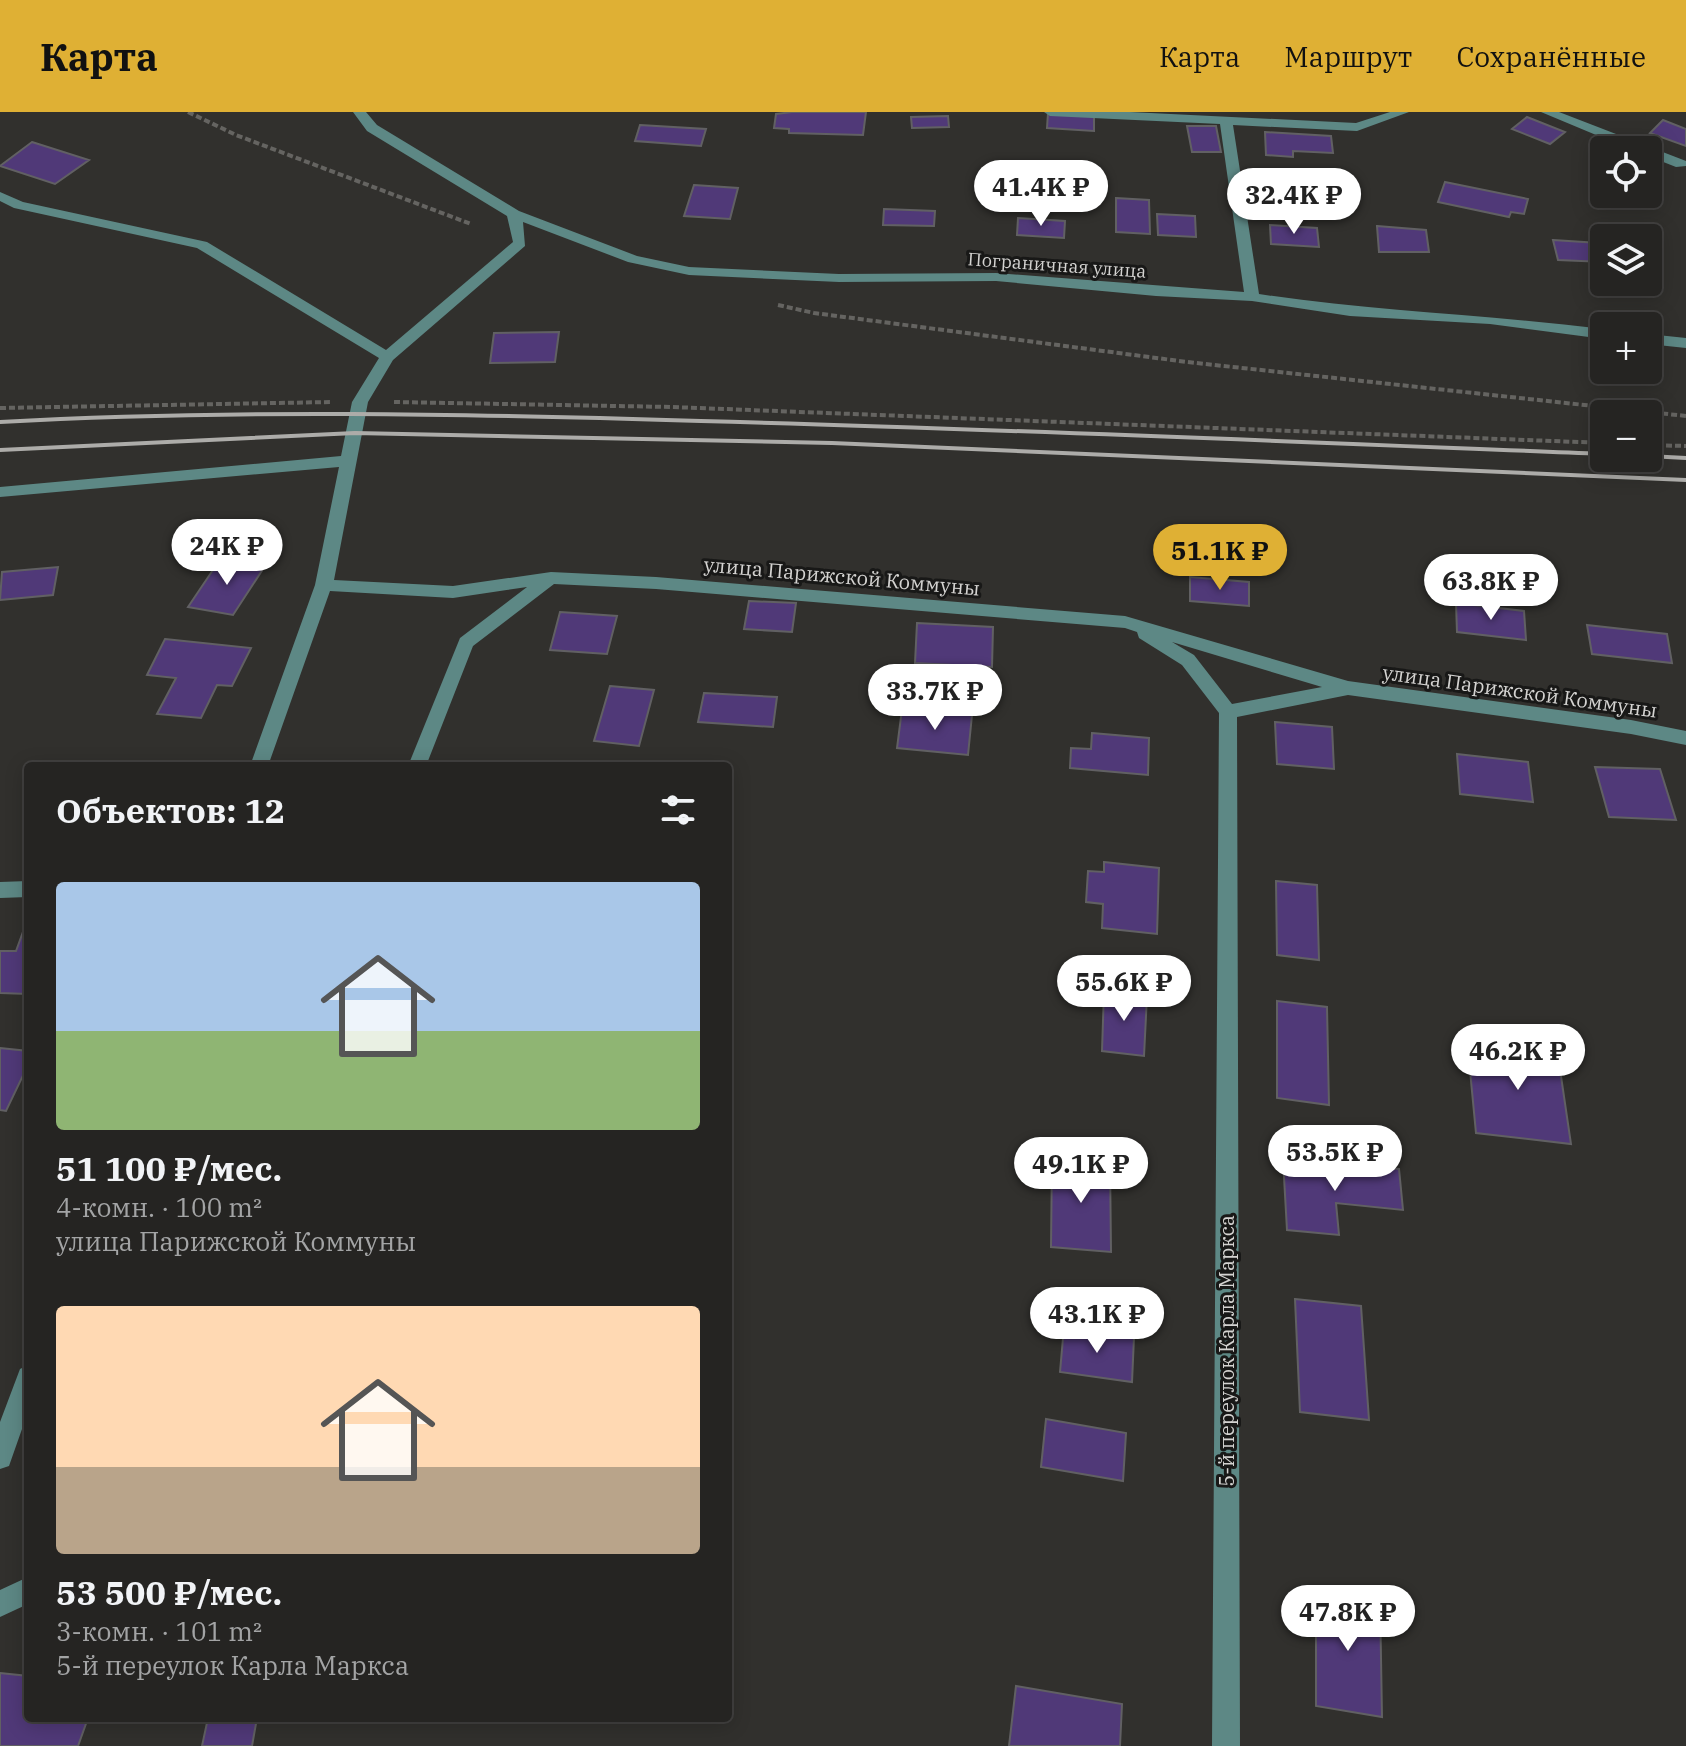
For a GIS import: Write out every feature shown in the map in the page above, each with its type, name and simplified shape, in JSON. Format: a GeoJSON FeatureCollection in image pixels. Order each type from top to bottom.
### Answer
{"type":"FeatureCollection","features":[{"type":"Feature","properties":{"kind":"street","name":"Пограничная улица"},"geometry":{"type":"LineString","coordinates":[[359,112],[372,128],[514,214],[633,259],[689,271],[839,278],[996,277],[1156,292],[1252,297],[1350,312],[1490,320],[1590,332]]}},
{"type":"Feature","properties":{"kind":"street"},"geometry":{"type":"LineString","coordinates":[[1050,112],[1357,127],[1403,112]]}},
{"type":"Feature","properties":{"kind":"street"},"geometry":{"type":"LineString","coordinates":[[1554,113],[1610,136]]}},
{"type":"Feature","properties":{"kind":"street"},"geometry":{"type":"LineString","coordinates":[[1226,122],[1252,297]]}},
{"type":"Feature","properties":{"kind":"street"},"geometry":{"type":"LineString","coordinates":[[1662,157],[1681,164]]}},
{"type":"Feature","properties":{"kind":"street"},"geometry":{"type":"LineString","coordinates":[[0,196],[19,205],[202,245],[387,357]]}},
{"type":"Feature","properties":{"kind":"street"},"geometry":{"type":"LineString","coordinates":[[260,762],[324,585],[360,402],[387,357],[520,243],[514,214]]}},
{"type":"Feature","properties":{"kind":"street"},"geometry":{"type":"LineString","coordinates":[[1662,340],[1686,343]]}},
{"type":"Feature","properties":{"kind":"street"},"geometry":{"type":"LineString","coordinates":[[0,492],[349,461]]}},
{"type":"Feature","properties":{"kind":"street"},"geometry":{"type":"LineString","coordinates":[[419,762],[466,642],[551,578]]}},
{"type":"Feature","properties":{"kind":"street","name":"улица Парижской Коммуны"},"geometry":{"type":"LineString","coordinates":[[324,585],[453,592],[551,578],[656,583],[1125,622],[1348,688],[1631,727],[1686,738]]}},
{"type":"Feature","properties":{"kind":"street"},"geometry":{"type":"LineString","coordinates":[[1125,622],[1188,660],[1228,712]]}},
{"type":"Feature","properties":{"kind":"street","name":"улица Парижской Коммуны"},"geometry":{"type":"LineString","coordinates":[[1228,712],[1348,688]]}},
{"type":"Feature","properties":{"kind":"street","name":"5-й переулок Карла Маркса"},"geometry":{"type":"LineString","coordinates":[[1226,1746],[1228,712]]}},
{"type":"Feature","properties":{"kind":"street"},"geometry":{"type":"LineString","coordinates":[[0,890],[24,889]]}},
{"type":"Feature","properties":{"kind":"street"},"geometry":{"type":"LineString","coordinates":[[0,1457],[24,1388]]}},
{"type":"Feature","properties":{"kind":"street"},"geometry":{"type":"LineString","coordinates":[[0,1604],[24,1592]]}},
{"type":"Feature","properties":{"kind":"path"},"geometry":{"type":"LineString","coordinates":[[0,408],[360,402],[672,407],[1590,442]]}},
{"type":"Feature","properties":{"kind":"path"},"geometry":{"type":"LineString","coordinates":[[1662,445],[1686,446]]}},
{"type":"Feature","properties":{"kind":"building"},"geometry":{"type":"Polygon","coordinates":[[[866,112],[863,135],[789,133],[789,129],[774,128],[776,114],[866,112]]]}},
{"type":"Feature","properties":{"kind":"building"},"geometry":{"type":"Polygon","coordinates":[[[1048,113],[1094,116],[1094,131],[1047,128],[1048,113]]]}},
{"type":"Feature","properties":{"kind":"building"},"geometry":{"type":"Polygon","coordinates":[[[948,116],[949,127],[912,128],[911,117],[948,116]]]}},
{"type":"Feature","properties":{"kind":"building"},"geometry":{"type":"Polygon","coordinates":[[[1527,117],[1565,132],[1550,144],[1512,129],[1527,117]]]}},
{"type":"Feature","properties":{"kind":"building"},"geometry":{"type":"Polygon","coordinates":[[[1663,120],[1686,129],[1686,146],[1662,136],[1650,133],[1663,120]]]}},
{"type":"Feature","properties":{"kind":"building"},"geometry":{"type":"Polygon","coordinates":[[[640,125],[706,129],[701,146],[635,141],[640,125]]]}},
{"type":"Feature","properties":{"kind":"building"},"geometry":{"type":"Polygon","coordinates":[[[1187,126],[1216,126],[1221,152],[1192,152],[1187,126]]]}},
{"type":"Feature","properties":{"kind":"building"},"geometry":{"type":"Polygon","coordinates":[[[1265,132],[1331,136],[1333,153],[1293,151],[1293,157],[1266,155],[1265,132]]]}},
{"type":"Feature","properties":{"kind":"building"},"geometry":{"type":"Polygon","coordinates":[[[32,142],[89,160],[55,184],[0,166],[32,142]]]}},
{"type":"Feature","properties":{"kind":"building"},"geometry":{"type":"Polygon","coordinates":[[[1260,177],[1316,180],[1319,197],[1262,194],[1260,177]]]}},
{"type":"Feature","properties":{"kind":"building"},"geometry":{"type":"Polygon","coordinates":[[[1445,182],[1528,199],[1524,214],[1511,212],[1509,217],[1438,202],[1445,182]]]}},
{"type":"Feature","properties":{"kind":"building"},"geometry":{"type":"Polygon","coordinates":[[[694,185],[738,188],[730,219],[684,216],[694,185]]]}},
{"type":"Feature","properties":{"kind":"building"},"geometry":{"type":"Polygon","coordinates":[[[1116,198],[1149,200],[1150,234],[1116,232],[1116,198]]]}},
{"type":"Feature","properties":{"kind":"building"},"geometry":{"type":"Polygon","coordinates":[[[884,209],[935,211],[934,226],[883,225],[884,209]]]}},
{"type":"Feature","properties":{"kind":"building"},"geometry":{"type":"Polygon","coordinates":[[[1157,214],[1195,216],[1196,237],[1158,235],[1157,214]]]}},
{"type":"Feature","properties":{"kind":"building"},"geometry":{"type":"Polygon","coordinates":[[[1018,218],[1065,221],[1064,238],[1017,235],[1018,218]]]}},
{"type":"Feature","properties":{"kind":"building"},"geometry":{"type":"Polygon","coordinates":[[[1270,225],[1317,228],[1319,247],[1271,244],[1270,225]]]}},
{"type":"Feature","properties":{"kind":"building"},"geometry":{"type":"Polygon","coordinates":[[[1377,226],[1426,230],[1429,252],[1379,252],[1377,226]]]}},
{"type":"Feature","properties":{"kind":"building"},"geometry":{"type":"Polygon","coordinates":[[[1553,240],[1590,242],[1590,261],[1558,260],[1553,240]]]}},
{"type":"Feature","properties":{"kind":"building"},"geometry":{"type":"Polygon","coordinates":[[[559,332],[555,362],[490,363],[494,333],[559,332]]]}},
{"type":"Feature","properties":{"kind":"building"},"geometry":{"type":"Polygon","coordinates":[[[221,558],[265,566],[233,615],[188,607],[221,558]]]}},
{"type":"Feature","properties":{"kind":"building"},"geometry":{"type":"Polygon","coordinates":[[[58,567],[53,595],[0,600],[2,572],[58,567]]]}},
{"type":"Feature","properties":{"kind":"building"},"geometry":{"type":"Polygon","coordinates":[[[1190,577],[1249,582],[1249,606],[1190,601],[1190,577]]]}},
{"type":"Feature","properties":{"kind":"building"},"geometry":{"type":"Polygon","coordinates":[[[749,601],[796,603],[792,632],[744,629],[749,601]]]}},
{"type":"Feature","properties":{"kind":"building"},"geometry":{"type":"Polygon","coordinates":[[[1456,603],[1524,611],[1526,640],[1457,632],[1456,603]]]}},
{"type":"Feature","properties":{"kind":"building"},"geometry":{"type":"Polygon","coordinates":[[[560,612],[617,616],[607,654],[550,650],[560,612]]]}},
{"type":"Feature","properties":{"kind":"building"},"geometry":{"type":"Polygon","coordinates":[[[917,623],[993,627],[992,667],[915,663],[917,623]]]}},
{"type":"Feature","properties":{"kind":"building"},"geometry":{"type":"Polygon","coordinates":[[[1587,625],[1667,634],[1672,663],[1592,654],[1587,625]]]}},
{"type":"Feature","properties":{"kind":"building"},"geometry":{"type":"Polygon","coordinates":[[[165,639],[251,648],[232,686],[217,685],[201,718],[157,714],[176,678],[147,675],[165,639]]]}},
{"type":"Feature","properties":{"kind":"building"},"geometry":{"type":"Polygon","coordinates":[[[610,686],[654,690],[639,746],[594,741],[610,686]]]}},
{"type":"Feature","properties":{"kind":"building"},"geometry":{"type":"Polygon","coordinates":[[[704,693],[777,697],[773,727],[698,722],[704,693]]]}},
{"type":"Feature","properties":{"kind":"building"},"geometry":{"type":"Polygon","coordinates":[[[902,709],[972,715],[968,755],[897,748],[902,709]]]}},
{"type":"Feature","properties":{"kind":"building"},"geometry":{"type":"Polygon","coordinates":[[[1275,722],[1332,727],[1334,769],[1277,764],[1275,722]]]}},
{"type":"Feature","properties":{"kind":"building"},"geometry":{"type":"Polygon","coordinates":[[[1092,733],[1149,738],[1148,775],[1070,768],[1071,748],[1091,749],[1092,733]]]}},
{"type":"Feature","properties":{"kind":"building"},"geometry":{"type":"Polygon","coordinates":[[[1457,754],[1528,762],[1533,802],[1460,794],[1457,754]]]}},
{"type":"Feature","properties":{"kind":"building"},"geometry":{"type":"Polygon","coordinates":[[[1595,767],[1660,769],[1676,820],[1609,817],[1595,767]]]}},
{"type":"Feature","properties":{"kind":"building"},"geometry":{"type":"Polygon","coordinates":[[[1104,862],[1159,868],[1157,934],[1102,928],[1103,904],[1086,902],[1088,871],[1104,872],[1104,862]]]}},
{"type":"Feature","properties":{"kind":"building"},"geometry":{"type":"Polygon","coordinates":[[[1276,881],[1317,885],[1319,960],[1277,955],[1276,881]]]}},
{"type":"Feature","properties":{"kind":"building"},"geometry":{"type":"Polygon","coordinates":[[[24,929],[24,994],[0,993],[0,951],[16,951],[24,929]]]}},
{"type":"Feature","properties":{"kind":"building"},"geometry":{"type":"Polygon","coordinates":[[[1104,991],[1147,996],[1144,1056],[1102,1051],[1104,991]]]}},
{"type":"Feature","properties":{"kind":"building"},"geometry":{"type":"Polygon","coordinates":[[[1277,1001],[1327,1007],[1329,1105],[1277,1098],[1277,1001]]]}},
{"type":"Feature","properties":{"kind":"building"},"geometry":{"type":"Polygon","coordinates":[[[1467,1039],[1557,1049],[1571,1144],[1476,1133],[1467,1039]]]}},
{"type":"Feature","properties":{"kind":"building"},"geometry":{"type":"Polygon","coordinates":[[[0,1048],[24,1051],[24,1073],[6,1111],[0,1110],[0,1048]]]}},
{"type":"Feature","properties":{"kind":"building"},"geometry":{"type":"Polygon","coordinates":[[[1052,1157],[1110,1161],[1111,1252],[1051,1247],[1052,1157]]]}},
{"type":"Feature","properties":{"kind":"building"},"geometry":{"type":"Polygon","coordinates":[[[1283,1159],[1399,1169],[1403,1210],[1336,1203],[1339,1235],[1287,1230],[1283,1159]]]}},
{"type":"Feature","properties":{"kind":"building"},"geometry":{"type":"Polygon","coordinates":[[[1295,1299],[1361,1306],[1369,1420],[1300,1412],[1295,1299]]]}},
{"type":"Feature","properties":{"kind":"building"},"geometry":{"type":"Polygon","coordinates":[[[1064,1327],[1134,1337],[1132,1382],[1060,1372],[1064,1327]]]}},
{"type":"Feature","properties":{"kind":"building"},"geometry":{"type":"Polygon","coordinates":[[[1046,1419],[1126,1433],[1123,1481],[1041,1467],[1046,1419]]]}},
{"type":"Feature","properties":{"kind":"building"},"geometry":{"type":"Polygon","coordinates":[[[1316,1588],[1380,1599],[1382,1717],[1316,1706],[1316,1588]]]}},
{"type":"Feature","properties":{"kind":"building"},"geometry":{"type":"Polygon","coordinates":[[[0,1673],[24,1676],[24,1722],[87,1722],[78,1746],[0,1746],[0,1673]]]}},
{"type":"Feature","properties":{"kind":"building"},"geometry":{"type":"Polygon","coordinates":[[[1016,1686],[1122,1704],[1120,1746],[1009,1746],[1016,1686]]]}},
{"type":"Feature","properties":{"kind":"building"},"geometry":{"type":"Polygon","coordinates":[[[207,1722],[256,1722],[252,1746],[202,1746],[207,1722]]]}},
{"type":"Feature","properties":{"kind":"railway"},"geometry":{"type":"LineString","coordinates":[[0,422],[175,415],[526,416],[1590,453]]}},
{"type":"Feature","properties":{"kind":"railway"},"geometry":{"type":"LineString","coordinates":[[0,450],[355,433],[832,443],[1686,480]]}},
{"type":"Feature","properties":{"kind":"railway"},"geometry":{"type":"LineString","coordinates":[[1662,457],[1686,458]]}}]}
